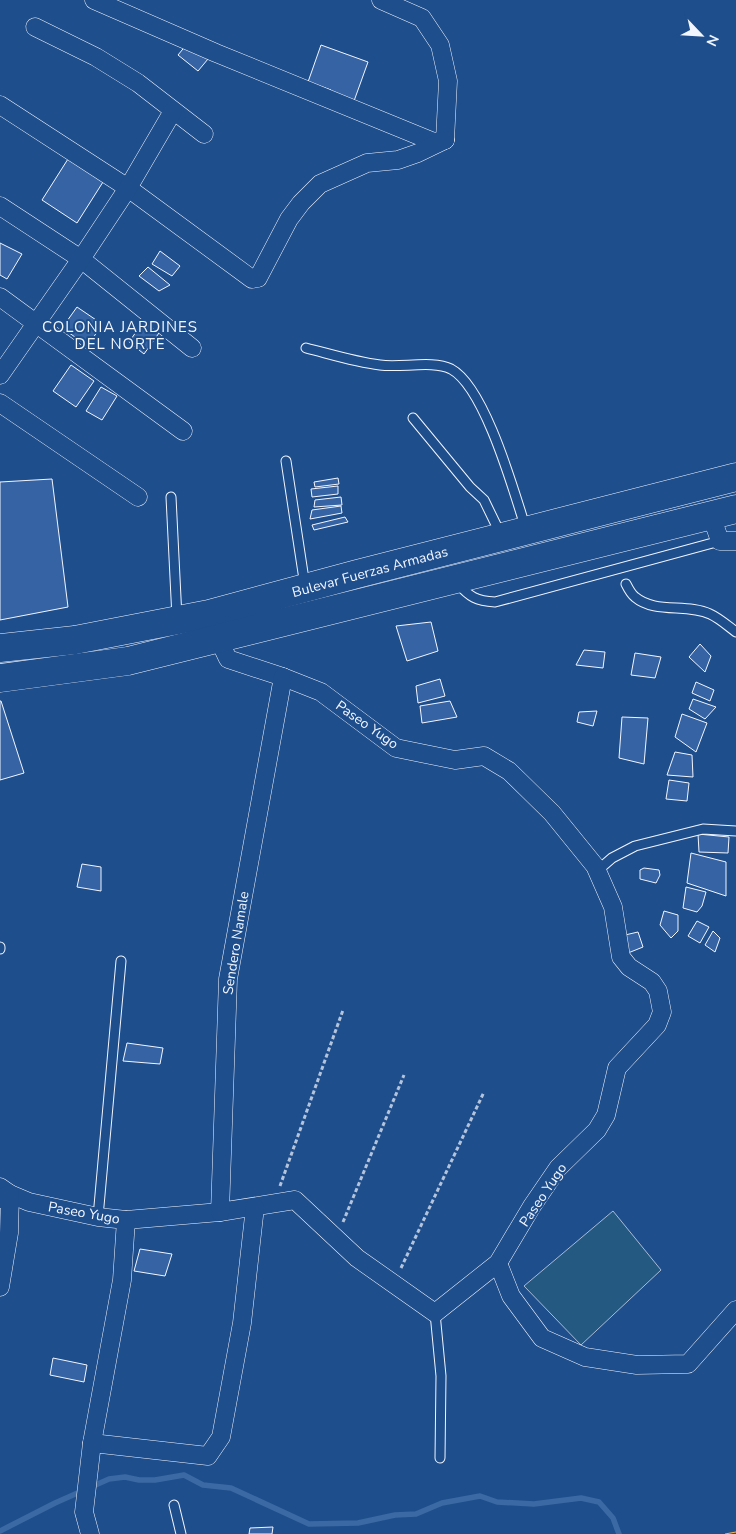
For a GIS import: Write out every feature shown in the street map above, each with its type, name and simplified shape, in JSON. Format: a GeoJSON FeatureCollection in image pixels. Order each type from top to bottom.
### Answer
{"type":"FeatureCollection","features":[{"type":"Feature","properties":{"kind":"highway","name":"Bulevar Fuerzas Armadas"},"geometry":{"type":"LineString","coordinates":[[0,648],[76,640],[209,614],[736,477]]}},
{"type":"Feature","properties":{"kind":"highway","name":"Bulevar Fuerzas Armadas"},"geometry":{"type":"LineString","coordinates":[[0,678],[128,661],[723,512]]}},
{"type":"Feature","properties":{"kind":"street"},"geometry":{"type":"LineString","coordinates":[[94,0],[216,53],[434,142],[445,140]]}},
{"type":"Feature","properties":{"kind":"street"},"geometry":{"type":"LineString","coordinates":[[381,0],[422,18],[440,45],[448,81],[445,140]]}},
{"type":"Feature","properties":{"kind":"street"},"geometry":{"type":"LineString","coordinates":[[35,27],[122,72],[204,134]]}},
{"type":"Feature","properties":{"kind":"street"},"geometry":{"type":"LineString","coordinates":[[0,105],[128,188],[252,280],[258,278],[288,219],[320,184],[367,163],[398,160],[445,140]]}},
{"type":"Feature","properties":{"kind":"street"},"geometry":{"type":"LineString","coordinates":[[0,375],[37,324],[128,188],[173,111]]}},
{"type":"Feature","properties":{"kind":"street"},"geometry":{"type":"LineString","coordinates":[[0,206],[81,259],[192,348]]}},
{"type":"Feature","properties":{"kind":"street"},"geometry":{"type":"LineString","coordinates":[[0,297],[183,431]]}},
{"type":"Feature","properties":{"kind":"street"},"geometry":{"type":"LineString","coordinates":[[0,403],[138,497]]}},
{"type":"Feature","properties":{"kind":"street"},"geometry":{"type":"LineString","coordinates":[[723,512],[728,541]]}},
{"type":"Feature","properties":{"kind":"street","name":"Paseo Yugo"},"geometry":{"type":"LineString","coordinates":[[3,1194],[29,1202],[98,1217],[126,1220],[220,1212],[295,1200],[357,1258],[435,1313],[498,1264],[532,1206],[558,1168],[597,1130],[606,1115],[617,1068],[658,1025],[662,1012],[658,992],[652,982],[629,968],[621,958],[613,907],[595,866],[552,813],[508,771],[484,756],[455,760],[396,748],[322,692],[228,659],[218,638]]}},
{"type":"Feature","properties":{"kind":"street","name":"Sendero Namale"},"geometry":{"type":"LineString","coordinates":[[220,1212],[228,978],[283,677]]}},
{"type":"Feature","properties":{"kind":"street"},"geometry":{"type":"LineString","coordinates":[[0,1288],[9,1232],[3,1194]]}},
{"type":"Feature","properties":{"kind":"street"},"geometry":{"type":"LineString","coordinates":[[92,1443],[208,1456],[221,1436],[242,1323],[255,1207]]}},
{"type":"Feature","properties":{"kind":"street"},"geometry":{"type":"LineString","coordinates":[[90,1534],[84,1512],[92,1443],[122,1280],[126,1220]]}},
{"type":"Feature","properties":{"kind":"street"},"geometry":{"type":"LineString","coordinates":[[498,1264],[511,1296],[542,1338],[585,1357],[637,1365],[688,1364],[736,1310]]}},
{"type":"Feature","properties":{"kind":"lane"},"geometry":{"type":"LineString","coordinates":[[306,348],[380,365],[435,365],[451,369],[462,378],[475,395],[490,427],[514,535]]}},
{"type":"Feature","properties":{"kind":"lane"},"geometry":{"type":"LineString","coordinates":[[413,418],[470,487],[484,500],[514,535]]}},
{"type":"Feature","properties":{"kind":"lane"},"geometry":{"type":"LineString","coordinates":[[286,461],[305,588]]}},
{"type":"Feature","properties":{"kind":"lane"},"geometry":{"type":"LineString","coordinates":[[171,498],[178,620]]}},
{"type":"Feature","properties":{"kind":"lane"},"geometry":{"type":"LineString","coordinates":[[454,579],[468,594],[480,601],[495,602],[728,541]]}},
{"type":"Feature","properties":{"kind":"lane"},"geometry":{"type":"LineString","coordinates":[[626,584],[634,597],[648,604],[662,607],[688,608],[710,614],[736,632]]}},
{"type":"Feature","properties":{"kind":"lane"},"geometry":{"type":"LineString","coordinates":[[597,871],[612,858],[634,846],[703,829],[736,831]]}},
{"type":"Feature","properties":{"kind":"lane"},"geometry":{"type":"LineString","coordinates":[[98,1217],[121,962]]}},
{"type":"Feature","properties":{"kind":"lane"},"geometry":{"type":"LineString","coordinates":[[435,1313],[441,1376],[440,1458]]}},
{"type":"Feature","properties":{"kind":"lane"},"geometry":{"type":"LineString","coordinates":[[174,1505],[181,1534]]}},
{"type":"Feature","properties":{"kind":"path"},"geometry":{"type":"LineString","coordinates":[[273,1204],[343,1010]]}},
{"type":"Feature","properties":{"kind":"path"},"geometry":{"type":"LineString","coordinates":[[336,1239],[404,1075]]}},
{"type":"Feature","properties":{"kind":"path"},"geometry":{"type":"LineString","coordinates":[[393,1284],[484,1092]]}},
{"type":"Feature","properties":{"kind":"shaded area"},"geometry":{"type":"Polygon","coordinates":[[[613,1211],[661,1270],[581,1345],[524,1286],[613,1211]]]}},
{"type":"Feature","properties":{"kind":"building"},"geometry":{"type":"Polygon","coordinates":[[[187,44],[208,59],[198,71],[178,55],[187,44]]]}},
{"type":"Feature","properties":{"kind":"building"},"geometry":{"type":"Polygon","coordinates":[[[321,45],[368,62],[354,101],[308,82],[321,45]]]}},
{"type":"Feature","properties":{"kind":"building"},"geometry":{"type":"Polygon","coordinates":[[[68,159],[103,182],[77,223],[42,200],[68,159]]]}},
{"type":"Feature","properties":{"kind":"building"},"geometry":{"type":"Polygon","coordinates":[[[0,243],[22,254],[7,279],[0,275],[0,243]]]}},
{"type":"Feature","properties":{"kind":"building"},"geometry":{"type":"Polygon","coordinates":[[[160,251],[180,266],[172,276],[152,264],[160,251]]]}},
{"type":"Feature","properties":{"kind":"building"},"geometry":{"type":"Polygon","coordinates":[[[148,267],[170,285],[159,291],[139,276],[148,267]]]}},
{"type":"Feature","properties":{"kind":"building"},"geometry":{"type":"Polygon","coordinates":[[[77,307],[102,324],[88,346],[62,328],[77,307]]]}},
{"type":"Feature","properties":{"kind":"building"},"geometry":{"type":"Polygon","coordinates":[[[143,322],[159,333],[144,354],[129,342],[143,322]]]}},
{"type":"Feature","properties":{"kind":"building"},"geometry":{"type":"Polygon","coordinates":[[[71,365],[94,381],[76,407],[53,391],[71,365]]]}},
{"type":"Feature","properties":{"kind":"building"},"geometry":{"type":"Polygon","coordinates":[[[101,387],[117,396],[102,420],[86,411],[101,387]]]}},
{"type":"Feature","properties":{"kind":"building"},"geometry":{"type":"Polygon","coordinates":[[[338,478],[339,484],[315,487],[314,482],[338,478]]]}},
{"type":"Feature","properties":{"kind":"building"},"geometry":{"type":"Polygon","coordinates":[[[52,479],[68,607],[0,620],[0,482],[52,479]]]}},
{"type":"Feature","properties":{"kind":"building"},"geometry":{"type":"Polygon","coordinates":[[[338,486],[338,494],[312,497],[311,489],[338,486]]]}},
{"type":"Feature","properties":{"kind":"building"},"geometry":{"type":"Polygon","coordinates":[[[341,497],[342,505],[314,507],[315,500],[341,497]]]}},
{"type":"Feature","properties":{"kind":"building"},"geometry":{"type":"Polygon","coordinates":[[[341,506],[342,513],[310,519],[312,510],[341,506]]]}},
{"type":"Feature","properties":{"kind":"building"},"geometry":{"type":"Polygon","coordinates":[[[345,517],[348,522],[314,530],[312,525],[345,517]]]}},
{"type":"Feature","properties":{"kind":"building"},"geometry":{"type":"Polygon","coordinates":[[[431,622],[438,651],[407,661],[396,626],[431,622]]]}},
{"type":"Feature","properties":{"kind":"building"},"geometry":{"type":"Polygon","coordinates":[[[700,644],[711,656],[705,672],[689,657],[700,644]]]}},
{"type":"Feature","properties":{"kind":"building"},"geometry":{"type":"Polygon","coordinates":[[[584,650],[605,652],[603,668],[576,665],[584,650]]]}},
{"type":"Feature","properties":{"kind":"building"},"geometry":{"type":"Polygon","coordinates":[[[635,653],[661,657],[655,678],[631,675],[635,653]]]}},
{"type":"Feature","properties":{"kind":"building"},"geometry":{"type":"Polygon","coordinates":[[[440,679],[445,696],[418,703],[416,686],[440,679]]]}},
{"type":"Feature","properties":{"kind":"building"},"geometry":{"type":"Polygon","coordinates":[[[696,682],[714,690],[710,701],[692,693],[696,682]]]}},
{"type":"Feature","properties":{"kind":"building"},"geometry":{"type":"Polygon","coordinates":[[[693,699],[716,707],[705,719],[689,709],[693,699]]]}},
{"type":"Feature","properties":{"kind":"building"},"geometry":{"type":"Polygon","coordinates":[[[0,701],[24,773],[0,780],[0,701]]]}},
{"type":"Feature","properties":{"kind":"building"},"geometry":{"type":"Polygon","coordinates":[[[450,701],[457,717],[422,723],[420,706],[450,701]]]}},
{"type":"Feature","properties":{"kind":"building"},"geometry":{"type":"Polygon","coordinates":[[[597,711],[593,726],[577,722],[579,712],[597,711]]]}},
{"type":"Feature","properties":{"kind":"building"},"geometry":{"type":"Polygon","coordinates":[[[682,714],[707,723],[696,752],[675,737],[682,714]]]}},
{"type":"Feature","properties":{"kind":"building"},"geometry":{"type":"Polygon","coordinates":[[[622,717],[648,718],[644,764],[619,758],[622,717]]]}},
{"type":"Feature","properties":{"kind":"building"},"geometry":{"type":"Polygon","coordinates":[[[675,752],[692,755],[693,777],[667,775],[675,752]]]}},
{"type":"Feature","properties":{"kind":"building"},"geometry":{"type":"Polygon","coordinates":[[[669,780],[689,783],[687,801],[666,799],[669,780]]]}},
{"type":"Feature","properties":{"kind":"building"},"geometry":{"type":"Polygon","coordinates":[[[698,834],[729,837],[728,853],[699,852],[698,834]]]}},
{"type":"Feature","properties":{"kind":"building"},"geometry":{"type":"Polygon","coordinates":[[[691,853],[726,862],[726,896],[687,883],[691,853]]]}},
{"type":"Feature","properties":{"kind":"building"},"geometry":{"type":"Polygon","coordinates":[[[82,864],[101,867],[101,891],[77,887],[82,864]]]}},
{"type":"Feature","properties":{"kind":"building"},"geometry":{"type":"Polygon","coordinates":[[[644,868],[659,870],[660,875],[656,883],[640,879],[640,870],[644,868]]]}},
{"type":"Feature","properties":{"kind":"building"},"geometry":{"type":"Polygon","coordinates":[[[686,887],[706,892],[702,906],[697,912],[683,908],[686,887]]]}},
{"type":"Feature","properties":{"kind":"building"},"geometry":{"type":"Polygon","coordinates":[[[664,911],[678,915],[678,931],[671,938],[660,925],[664,911]]]}},
{"type":"Feature","properties":{"kind":"building"},"geometry":{"type":"Polygon","coordinates":[[[697,921],[709,927],[700,943],[688,936],[697,921]]]}},
{"type":"Feature","properties":{"kind":"building"},"geometry":{"type":"Polygon","coordinates":[[[713,931],[720,938],[715,952],[705,945],[713,931]]]}},
{"type":"Feature","properties":{"kind":"building"},"geometry":{"type":"Polygon","coordinates":[[[638,932],[643,947],[628,953],[625,935],[638,932]]]}},
{"type":"Feature","properties":{"kind":"building"},"geometry":{"type":"Polygon","coordinates":[[[127,1043],[163,1048],[160,1064],[123,1061],[127,1043]]]}},
{"type":"Feature","properties":{"kind":"building"},"geometry":{"type":"Polygon","coordinates":[[[140,1249],[172,1254],[165,1276],[134,1271],[140,1249]]]}},
{"type":"Feature","properties":{"kind":"building"},"geometry":{"type":"Polygon","coordinates":[[[53,1358],[87,1365],[84,1382],[50,1375],[53,1358]]]}},
{"type":"Feature","properties":{"kind":"building"},"geometry":{"type":"Polygon","coordinates":[[[273,1527],[272,1534],[249,1534],[250,1528],[273,1527]]]}},
{"type":"Feature","properties":{"kind":"waterway"},"geometry":{"type":"LineString","coordinates":[[0,1531],[55,1503],[109,1479],[125,1477],[139,1480],[155,1480],[184,1475],[203,1485],[231,1488],[309,1524],[358,1523],[395,1515],[416,1514],[442,1503],[480,1496],[497,1502],[534,1504],[581,1498],[599,1502],[613,1518],[619,1534]]}},
{"type":"Feature","properties":{"kind":"power"},"geometry":{"type":"LineString","coordinates":[[725,1534],[736,1532]]}},
{"type":"Feature","properties":{"kind":"district","name":"COLONIA JARDINES DEL NORTE"},"geometry":{"type":"Point","coordinates":[120,336]}}]}
